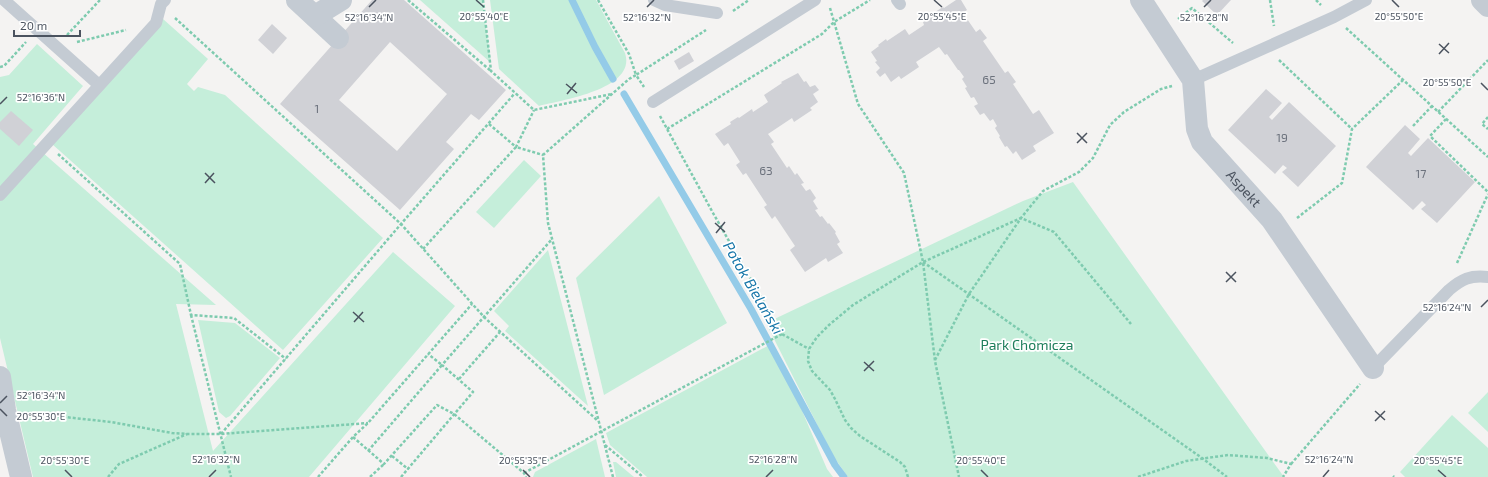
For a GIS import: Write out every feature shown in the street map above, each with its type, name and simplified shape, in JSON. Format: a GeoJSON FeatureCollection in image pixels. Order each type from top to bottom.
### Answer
{"type":"FeatureCollection","features":[{"type":"Feature","properties":{"kind":"street"},"geometry":{"type":"LineString","coordinates":[[297,0],[338,38]]}},
{"type":"Feature","properties":{"kind":"street"},"geometry":{"type":"LineString","coordinates":[[315,16],[340,0]]}},
{"type":"Feature","properties":{"kind":"street","name":"Aspekt"},"geometry":{"type":"LineString","coordinates":[[1141,0],[1193,80],[1197,129],[1202,142],[1272,220],[1373,368]]}},
{"type":"Feature","properties":{"kind":"street"},"geometry":{"type":"LineString","coordinates":[[1482,0],[1488,6]]}},
{"type":"Feature","properties":{"kind":"street"},"geometry":{"type":"LineString","coordinates":[[0,378],[2,413],[21,477]]}},
{"type":"Feature","properties":{"kind":"lane"},"geometry":{"type":"LineString","coordinates":[[4,0],[98,85]]}},
{"type":"Feature","properties":{"kind":"lane"},"geometry":{"type":"LineString","coordinates":[[654,0],[665,5],[722,14]]}},
{"type":"Feature","properties":{"kind":"lane"},"geometry":{"type":"LineString","coordinates":[[653,102],[815,0]]}},
{"type":"Feature","properties":{"kind":"lane"},"geometry":{"type":"LineString","coordinates":[[1193,80],[1334,17],[1366,0]]}},
{"type":"Feature","properties":{"kind":"lane"},"geometry":{"type":"LineString","coordinates":[[0,195],[156,22],[161,1]]}},
{"type":"Feature","properties":{"kind":"lane"},"geometry":{"type":"LineString","coordinates":[[1373,368],[1448,290],[1462,280],[1477,276],[1488,277]]}},
{"type":"Feature","properties":{"kind":"path"},"geometry":{"type":"LineString","coordinates":[[56,47],[100,0]]}},
{"type":"Feature","properties":{"kind":"path"},"geometry":{"type":"LineString","coordinates":[[408,0],[534,110]]}},
{"type":"Feature","properties":{"kind":"path"},"geometry":{"type":"LineString","coordinates":[[483,0],[491,71]]}},
{"type":"Feature","properties":{"kind":"path"},"geometry":{"type":"LineString","coordinates":[[598,0],[629,54],[636,75],[653,102],[713,213],[782,334],[809,349]]}},
{"type":"Feature","properties":{"kind":"path"},"geometry":{"type":"LineString","coordinates":[[722,14],[749,0]]}},
{"type":"Feature","properties":{"kind":"path"},"geometry":{"type":"LineString","coordinates":[[668,129],[822,34],[834,22],[870,0]]}},
{"type":"Feature","properties":{"kind":"path"},"geometry":{"type":"LineString","coordinates":[[1270,0],[1277,42]]}},
{"type":"Feature","properties":{"kind":"path"},"geometry":{"type":"LineString","coordinates":[[1316,0],[1487,156],[1488,152]]}},
{"type":"Feature","properties":{"kind":"path"},"geometry":{"type":"LineString","coordinates":[[161,1],[400,224],[484,317],[599,421]]}},
{"type":"Feature","properties":{"kind":"path"},"geometry":{"type":"LineString","coordinates":[[830,7],[858,104],[904,173],[923,262],[935,361],[959,477]]}},
{"type":"Feature","properties":{"kind":"path"},"geometry":{"type":"LineString","coordinates":[[1177,20],[1192,8],[1248,55]]}},
{"type":"Feature","properties":{"kind":"path"},"geometry":{"type":"LineString","coordinates":[[56,47],[156,22]]}},
{"type":"Feature","properties":{"kind":"path"},"geometry":{"type":"LineString","coordinates":[[543,155],[629,79],[708,28]]}},
{"type":"Feature","properties":{"kind":"path"},"geometry":{"type":"LineString","coordinates":[[0,67],[4,66],[37,30]]}},
{"type":"Feature","properties":{"kind":"path"},"geometry":{"type":"LineString","coordinates":[[1266,47],[1352,130]]}},
{"type":"Feature","properties":{"kind":"path"},"geometry":{"type":"LineString","coordinates":[[1438,112],[1488,60]]}},
{"type":"Feature","properties":{"kind":"path"},"geometry":{"type":"LineString","coordinates":[[935,361],[969,294],[1021,218],[1043,191],[1080,172],[1093,158],[1110,125],[1124,112],[1162,89],[1193,80]]}},
{"type":"Feature","properties":{"kind":"path"},"geometry":{"type":"LineString","coordinates":[[1280,232],[1342,183],[1352,130],[1403,80]]}},
{"type":"Feature","properties":{"kind":"path"},"geometry":{"type":"LineString","coordinates":[[221,434],[400,224],[515,93]]}},
{"type":"Feature","properties":{"kind":"path"},"geometry":{"type":"LineString","coordinates":[[534,110],[614,93]]}},
{"type":"Feature","properties":{"kind":"path"},"geometry":{"type":"LineString","coordinates":[[1413,126],[1432,106]]}},
{"type":"Feature","properties":{"kind":"path"},"geometry":{"type":"LineString","coordinates":[[423,249],[516,147],[534,110]]}},
{"type":"Feature","properties":{"kind":"path"},"geometry":{"type":"LineString","coordinates":[[1488,117],[1482,124],[1488,129]]}},
{"type":"Feature","properties":{"kind":"path"},"geometry":{"type":"LineString","coordinates":[[1446,119],[1430,136],[1488,193],[1457,265]]}},
{"type":"Feature","properties":{"kind":"path"},"geometry":{"type":"LineString","coordinates":[[489,124],[516,147],[543,155]]}},
{"type":"Feature","properties":{"kind":"path"},"geometry":{"type":"LineString","coordinates":[[46,143],[180,264],[232,477]]}},
{"type":"Feature","properties":{"kind":"path"},"geometry":{"type":"LineString","coordinates":[[543,155],[548,223],[613,477]]}},
{"type":"Feature","properties":{"kind":"path"},"geometry":{"type":"LineString","coordinates":[[908,477],[900,462],[860,436],[851,428],[845,420],[833,395],[812,371],[808,361],[809,349],[817,337],[853,305],[923,262],[1021,218],[1054,232],[1131,324]]}},
{"type":"Feature","properties":{"kind":"path"},"geometry":{"type":"LineString","coordinates":[[368,451],[552,238]]}},
{"type":"Feature","properties":{"kind":"path"},"geometry":{"type":"LineString","coordinates":[[923,262],[1227,477]]}},
{"type":"Feature","properties":{"kind":"path"},"geometry":{"type":"LineString","coordinates":[[318,477],[353,437],[368,423],[472,304]]}},
{"type":"Feature","properties":{"kind":"path"},"geometry":{"type":"LineString","coordinates":[[191,314],[234,318],[286,359]]}},
{"type":"Feature","properties":{"kind":"path"},"geometry":{"type":"LineString","coordinates":[[459,379],[500,332]]}},
{"type":"Feature","properties":{"kind":"path"},"geometry":{"type":"LineString","coordinates":[[524,473],[782,334]]}},
{"type":"Feature","properties":{"kind":"path"},"geometry":{"type":"LineString","coordinates":[[401,477],[473,392],[428,354]]}},
{"type":"Feature","properties":{"kind":"path"},"geometry":{"type":"LineString","coordinates":[[1283,477],[1291,464],[1373,368]]}},
{"type":"Feature","properties":{"kind":"path"},"geometry":{"type":"LineString","coordinates":[[370,477],[392,456],[437,405],[454,414],[524,473],[526,477]]}},
{"type":"Feature","properties":{"kind":"path"},"geometry":{"type":"LineString","coordinates":[[2,413],[111,422],[172,433],[188,434],[221,434],[368,423]]}},
{"type":"Feature","properties":{"kind":"path"},"geometry":{"type":"LineString","coordinates":[[108,477],[119,464],[188,434]]}},
{"type":"Feature","properties":{"kind":"path"},"geometry":{"type":"LineString","coordinates":[[353,437],[384,464]]}},
{"type":"Feature","properties":{"kind":"path"},"geometry":{"type":"LineString","coordinates":[[605,445],[643,477]]}},
{"type":"Feature","properties":{"kind":"path"},"geometry":{"type":"LineString","coordinates":[[1138,477],[1186,460],[1228,455],[1267,458],[1291,464]]}},
{"type":"Feature","properties":{"kind":"path"},"geometry":{"type":"LineString","coordinates":[[392,456],[408,469]]}},
{"type":"Feature","properties":{"kind":"green space"},"geometry":{"type":"Polygon","coordinates":[[[420,0],[482,0],[491,63],[420,0]]]}},
{"type":"Feature","properties":{"kind":"green space"},"geometry":{"type":"Polygon","coordinates":[[[490,0],[596,0],[625,53],[626,65],[620,76],[596,91],[539,106],[499,69],[490,0]]]}},
{"type":"Feature","properties":{"kind":"green space"},"geometry":{"type":"Polygon","coordinates":[[[163,19],[208,59],[187,84],[194,91],[198,87],[225,95],[383,238],[283,350],[52,144],[163,19]]]}},
{"type":"Feature","properties":{"kind":"green space"},"geometry":{"type":"Polygon","coordinates":[[[37,44],[83,86],[33,144],[216,305],[176,304],[213,451],[393,252],[455,306],[309,477],[33,477],[0,338],[0,77],[9,75],[37,44]]]}},
{"type":"Feature","properties":{"kind":"green space"},"geometry":{"type":"Polygon","coordinates":[[[524,160],[541,176],[494,228],[476,212],[524,160]]]}},
{"type":"Feature","properties":{"kind":"green space","name":"Park Chomicza"},"geometry":{"type":"Polygon","coordinates":[[[1073,182],[1284,477],[848,477],[833,456],[766,323],[1023,201],[1073,182]]]}},
{"type":"Feature","properties":{"kind":"green space"},"geometry":{"type":"Polygon","coordinates":[[[659,196],[727,323],[604,395],[576,278],[659,196]]]}},
{"type":"Feature","properties":{"kind":"green space"},"geometry":{"type":"Polygon","coordinates":[[[548,250],[588,406],[505,331],[509,326],[494,311],[548,250]]]}},
{"type":"Feature","properties":{"kind":"green space"},"geometry":{"type":"Polygon","coordinates":[[[198,320],[235,323],[280,358],[230,416],[226,418],[219,412],[198,320]]]}},
{"type":"Feature","properties":{"kind":"green space"},"geometry":{"type":"Polygon","coordinates":[[[773,343],[827,469],[833,477],[647,477],[610,445],[606,433],[773,343]]]}},
{"type":"Feature","properties":{"kind":"green space"},"geometry":{"type":"Polygon","coordinates":[[[1488,392],[1488,432],[1468,413],[1488,392]]]}},
{"type":"Feature","properties":{"kind":"green space"},"geometry":{"type":"Polygon","coordinates":[[[1452,415],[1488,448],[1488,477],[1405,477],[1400,472],[1452,415]]]}},
{"type":"Feature","properties":{"kind":"green space"},"geometry":{"type":"Polygon","coordinates":[[[596,439],[605,477],[533,477],[535,472],[596,439]]]}},
{"type":"Feature","properties":{"kind":"green space"},"geometry":{"type":"Polygon","coordinates":[[[613,462],[616,462],[634,477],[616,477],[613,462]]]}},
{"type":"Feature","properties":{"kind":"building"},"geometry":{"type":"Polygon","coordinates":[[[372,0],[404,0],[506,90],[479,120],[471,114],[446,142],[454,149],[400,210],[280,104],[372,0]],[[390,42],[339,100],[397,151],[447,94],[390,42]]]}},
{"type":"Feature","properties":{"kind":"building"},"geometry":{"type":"Polygon","coordinates":[[[956,0],[961,0],[967,10],[963,13],[976,32],[980,29],[987,38],[983,41],[1005,73],[1008,71],[1016,82],[1013,84],[1033,114],[1039,110],[1054,133],[1033,146],[1036,151],[1022,160],[1016,151],[1013,154],[1007,146],[1005,147],[995,128],[997,126],[993,119],[990,121],[984,113],[980,115],[974,106],[978,104],[974,97],[971,98],[965,88],[967,87],[962,79],[964,77],[947,54],[945,55],[939,47],[916,62],[919,67],[901,79],[899,76],[891,82],[885,73],[880,77],[876,72],[880,68],[875,62],[877,61],[871,52],[879,46],[878,45],[905,29],[909,35],[924,25],[923,22],[936,14],[935,12],[956,0]]]}},
{"type":"Feature","properties":{"kind":"building"},"geometry":{"type":"Polygon","coordinates":[[[1231,0],[1217,15],[1202,1],[1231,0]]]}},
{"type":"Feature","properties":{"kind":"building"},"geometry":{"type":"Polygon","coordinates":[[[272,24],[287,38],[273,54],[258,40],[272,24]]]}},
{"type":"Feature","properties":{"kind":"building"},"geometry":{"type":"Polygon","coordinates":[[[689,52],[694,61],[679,70],[674,61],[689,52]]]}},
{"type":"Feature","properties":{"kind":"building"},"geometry":{"type":"Polygon","coordinates":[[[798,73],[804,82],[806,81],[810,87],[815,85],[819,90],[813,94],[818,102],[810,108],[812,110],[794,122],[792,118],[768,134],[774,142],[771,144],[787,168],[789,166],[795,175],[797,173],[804,183],[801,184],[806,191],[810,189],[816,198],[813,201],[818,209],[815,210],[820,217],[822,216],[836,232],[835,233],[840,242],[837,244],[843,253],[828,262],[826,258],[805,272],[790,250],[795,246],[775,216],[772,219],[764,207],[767,205],[746,173],[743,175],[736,165],[740,162],[728,143],[724,146],[715,134],[731,124],[730,122],[738,117],[739,118],[752,109],[753,112],[768,102],[764,95],[782,83],[781,82],[798,73]]]}},
{"type":"Feature","properties":{"kind":"building"},"geometry":{"type":"Polygon","coordinates":[[[1266,89],[1282,103],[1269,117],[1272,120],[1289,102],[1336,146],[1298,187],[1282,172],[1287,168],[1283,165],[1275,174],[1228,130],[1266,89]]]}},
{"type":"Feature","properties":{"kind":"building"},"geometry":{"type":"Polygon","coordinates":[[[11,111],[33,130],[19,146],[0,129],[0,122],[11,111]]]}},
{"type":"Feature","properties":{"kind":"building"},"geometry":{"type":"Polygon","coordinates":[[[1405,125],[1420,139],[1408,153],[1411,156],[1428,138],[1475,182],[1437,223],[1421,209],[1426,205],[1422,201],[1413,210],[1366,167],[1405,125]]]}},
{"type":"Feature","properties":{"kind":"waterway","name":"Potok Bielański"},"geometry":{"type":"LineString","coordinates":[[572,0],[595,47],[613,79]]}},
{"type":"Feature","properties":{"kind":"waterway","name":"Potok Bielański"},"geometry":{"type":"LineString","coordinates":[[624,94],[751,309],[835,465],[844,477]]}}]}
